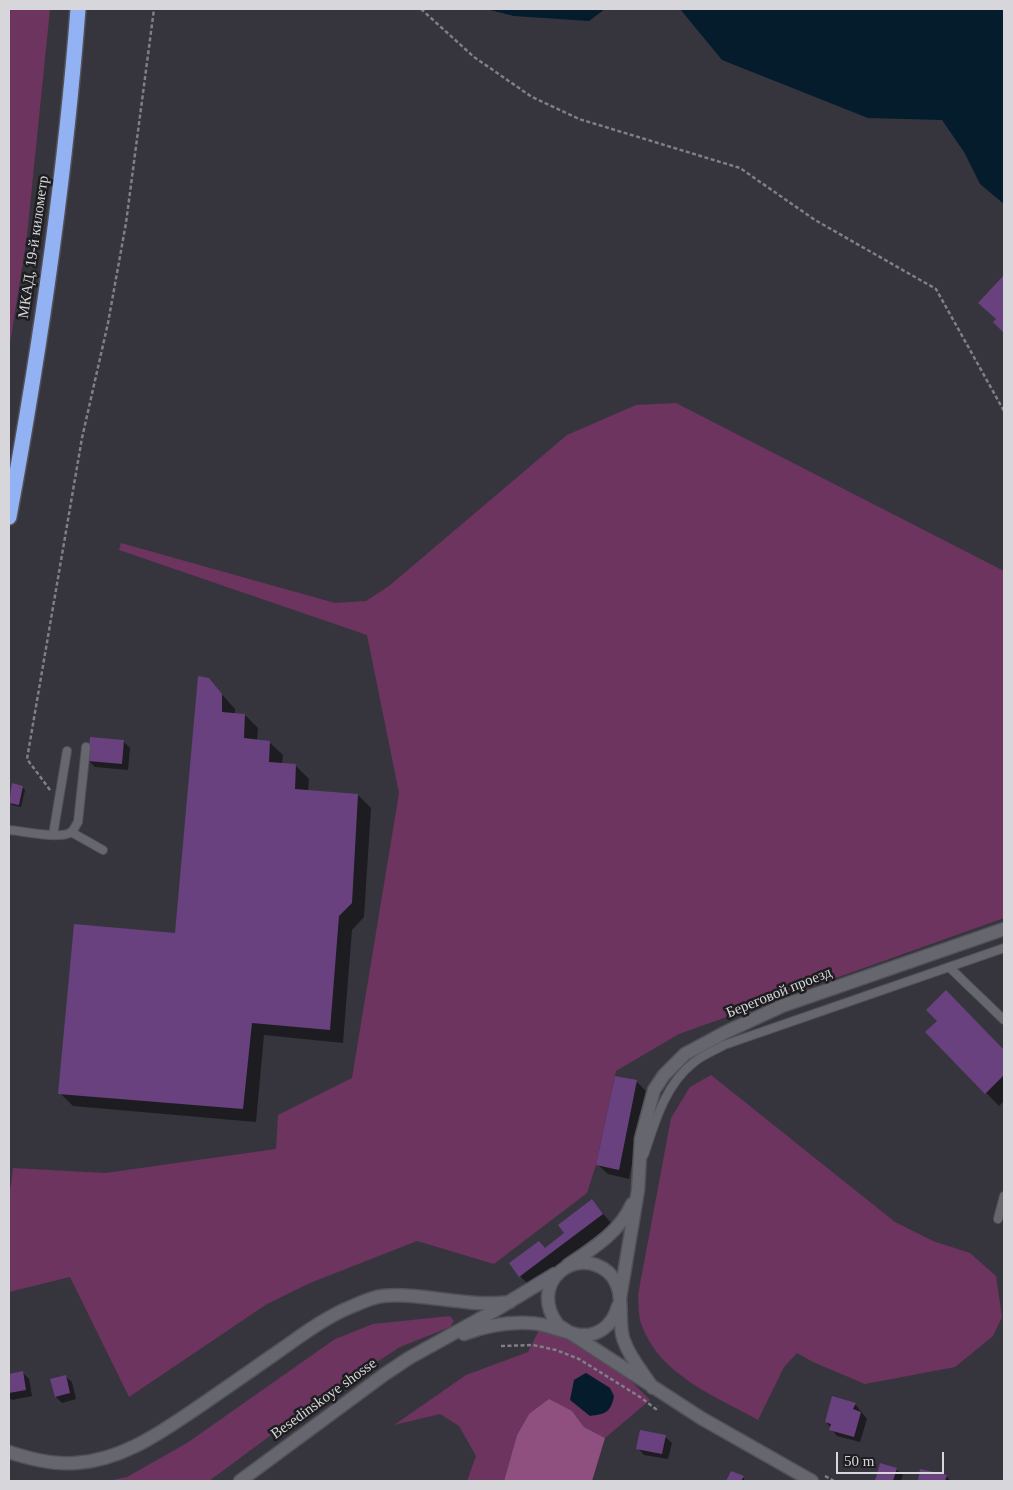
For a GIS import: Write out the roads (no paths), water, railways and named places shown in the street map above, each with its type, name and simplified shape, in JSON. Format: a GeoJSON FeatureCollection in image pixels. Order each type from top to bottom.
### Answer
{"type":"FeatureCollection","features":[{"type":"Feature","properties":{"kind":"highway","name":"МКАД, 19-й километр"},"geometry":{"type":"LineString","coordinates":[[9,517],[54,240],[78,9]]}},
{"type":"Feature","properties":{"kind":"street","name":"Береговой проезд"},"geometry":{"type":"LineString","coordinates":[[638,1190],[641,1139],[654,1090],[664,1075],[685,1054],[726,1032],[782,1006],[1004,929]]}},
{"type":"Feature","properties":{"kind":"street"},"geometry":{"type":"LineString","coordinates":[[638,1190],[622,1222],[599,1244],[566,1267],[552,1281],[548,1289],[547,1299],[552,1317],[565,1331],[653,1388],[701,1418],[812,1481]]}},
{"type":"Feature","properties":{"kind":"street"},"geometry":{"type":"LineString","coordinates":[[565,1331],[584,1335],[602,1330],[609,1325],[614,1317],[620,1298],[638,1190]]}},
{"type":"Feature","properties":{"kind":"street"},"geometry":{"type":"LineString","coordinates":[[566,1267],[584,1263],[593,1264],[602,1268],[615,1280],[620,1298],[624,1338],[632,1357],[653,1388]]}},
{"type":"Feature","properties":{"kind":"street","name":"Besedinskoye shosse"},"geometry":{"type":"LineString","coordinates":[[240,1481],[409,1358],[510,1302],[566,1267]]}},
{"type":"Feature","properties":{"kind":"street"},"geometry":{"type":"LineString","coordinates":[[9,1452],[37,1461],[74,1464],[108,1458],[152,1438],[329,1318],[352,1306],[381,1296],[424,1297],[497,1304],[510,1302]]}},
{"type":"Feature","properties":{"kind":"street","name":"Besedinskoye shosse"},"geometry":{"type":"LineString","coordinates":[[431,1347],[472,1331],[507,1323],[538,1323],[565,1331]]}},
{"type":"Feature","properties":{"kind":"street"},"geometry":{"type":"LineString","coordinates":[[246,1481],[268,1461]]}},
{"type":"Feature","properties":{"kind":"lane"},"geometry":{"type":"LineString","coordinates":[[9,830],[53,835],[64,835],[71,832],[78,822],[86,747]]}},
{"type":"Feature","properties":{"kind":"lane"},"geometry":{"type":"LineString","coordinates":[[53,835],[67,751]]}},
{"type":"Feature","properties":{"kind":"lane"},"geometry":{"type":"LineString","coordinates":[[71,832],[102,850]]}},
{"type":"Feature","properties":{"kind":"lane"},"geometry":{"type":"LineString","coordinates":[[640,1164],[657,1117],[671,1087],[693,1062],[724,1045],[1004,948]]}},
{"type":"Feature","properties":{"kind":"lane"},"geometry":{"type":"LineString","coordinates":[[949,967],[1004,1020]]}},
{"type":"Feature","properties":{"kind":"lane"},"geometry":{"type":"LineString","coordinates":[[998,1219],[1004,1196]]}},
{"type":"Feature","properties":{"kind":"water"},"geometry":{"type":"Polygon","coordinates":[[[486,9],[605,9],[589,21],[514,16],[486,9]]]}},
{"type":"Feature","properties":{"kind":"water"},"geometry":{"type":"Polygon","coordinates":[[[680,9],[1004,9],[1004,204],[980,184],[964,152],[942,120],[868,118],[722,60],[680,9]]]}},
{"type":"Feature","properties":{"kind":"water"},"geometry":{"type":"Polygon","coordinates":[[[586,1373],[610,1388],[614,1396],[611,1406],[604,1413],[590,1416],[570,1400],[574,1380],[586,1373]]]}}]}
